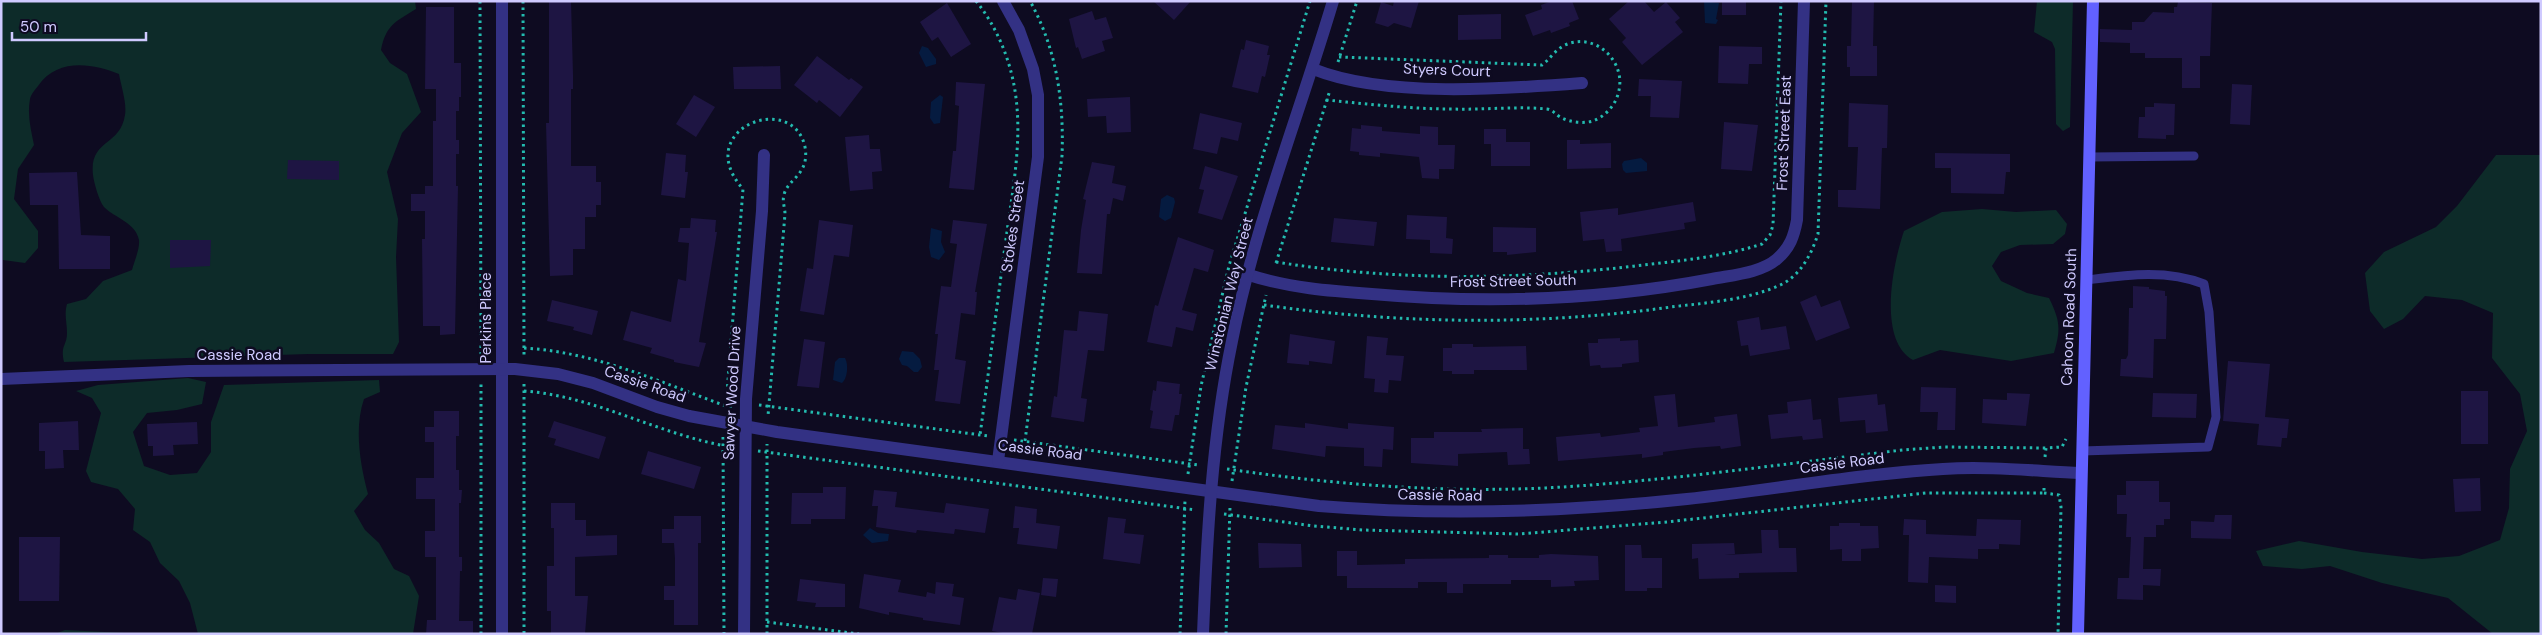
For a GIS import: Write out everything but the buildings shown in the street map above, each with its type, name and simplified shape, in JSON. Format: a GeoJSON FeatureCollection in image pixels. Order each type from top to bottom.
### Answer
{"type":"FeatureCollection","features":[{"type":"Feature","properties":{"kind":"main road","name":"Cahoon Road South"},"geometry":{"type":"LineString","coordinates":[[2078,634],[2093,1]]}},
{"type":"Feature","properties":{"kind":"street","name":"Perkins Place"},"geometry":{"type":"LineString","coordinates":[[502,1],[502,634]]}},
{"type":"Feature","properties":{"kind":"street","name":"Stokes Street"},"geometry":{"type":"LineString","coordinates":[[998,461],[1038,157],[1038,95],[1033,69],[1019,30],[1003,1]]}},
{"type":"Feature","properties":{"kind":"street","name":"Winstonian Way Street"},"geometry":{"type":"LineString","coordinates":[[1203,634],[1210,490],[1221,400],[1232,339],[1249,275],[1333,1]]}},
{"type":"Feature","properties":{"kind":"street","name":"Frost Street East"},"geometry":{"type":"LineString","coordinates":[[1776,260],[1792,242],[1797,220],[1804,1]]}},
{"type":"Feature","properties":{"kind":"street","name":"Styers Court"},"geometry":{"type":"LineString","coordinates":[[1313,69],[1334,77],[1362,83],[1423,87],[1518,88],[1582,83]]}},
{"type":"Feature","properties":{"kind":"street","name":"Sawyer Wood Drive"},"geometry":{"type":"LineString","coordinates":[[744,634],[745,426],[762,211],[764,155]]}},
{"type":"Feature","properties":{"kind":"street","name":"Frost Street South"},"geometry":{"type":"LineString","coordinates":[[1249,275],[1270,282],[1315,290],[1420,298],[1535,298],[1594,295],[1687,284],[1744,272],[1776,260]]}},
{"type":"Feature","properties":{"kind":"street","name":"Cassie Road"},"geometry":{"type":"LineString","coordinates":[[1,379],[189,371],[524,370],[558,374],[593,383],[657,407],[689,416],[745,426],[1231,492],[1319,506],[1374,511],[1488,512],[1687,499],[1943,469],[2081,473]]}},
{"type":"Feature","properties":{"kind":"lane"},"geometry":{"type":"LineString","coordinates":[[2090,157],[2194,156]]}},
{"type":"Feature","properties":{"kind":"lane"},"geometry":{"type":"LineString","coordinates":[[2082,451],[2208,447],[2216,417],[2209,312],[2204,284],[2189,278],[2150,274],[2087,280]]}},
{"type":"Feature","properties":{"kind":"path"},"geometry":{"type":"LineString","coordinates":[[480,1],[481,634]]}},
{"type":"Feature","properties":{"kind":"path"},"geometry":{"type":"LineString","coordinates":[[523,1],[524,634]]}},
{"type":"Feature","properties":{"kind":"path"},"geometry":{"type":"LineString","coordinates":[[976,1],[986,13],[1001,42],[1011,70],[1016,98],[1018,127],[1013,189],[980,435]]}},
{"type":"Feature","properties":{"kind":"path"},"geometry":{"type":"LineString","coordinates":[[1226,634],[1231,492],[1246,387],[1270,282],[1357,1]]}},
{"type":"Feature","properties":{"kind":"path"},"geometry":{"type":"LineString","coordinates":[[1276,262],[1394,274],[1529,276],[1681,261],[1762,244],[1770,235],[1773,225],[1781,1]]}},
{"type":"Feature","properties":{"kind":"path"},"geometry":{"type":"LineString","coordinates":[[1264,305],[1362,316],[1489,322],[1576,318],[1635,312],[1716,301],[1779,286],[1803,266],[1812,253],[1818,234],[1826,1]]}},
{"type":"Feature","properties":{"kind":"path"},"geometry":{"type":"LineString","coordinates":[[524,348],[548,349],[588,357],[726,406],[769,406],[1284,477],[1405,488],[1541,488],[1625,482],[1903,450],[2046,448]]}},
{"type":"Feature","properties":{"kind":"path"},"geometry":{"type":"LineString","coordinates":[[2044,493],[2059,495],[2061,507],[2058,634]]}},
{"type":"Feature","properties":{"kind":"path"},"geometry":{"type":"LineString","coordinates":[[767,622],[859,634]]}},
{"type":"Feature","properties":{"kind":"green space"},"geometry":{"type":"Polygon","coordinates":[[[1,1],[415,1],[416,9],[402,17],[389,29],[381,50],[390,63],[407,74],[421,112],[402,133],[387,172],[398,219],[396,257],[399,342],[393,354],[308,354],[64,362],[63,349],[67,337],[67,304],[86,299],[103,281],[132,270],[138,251],[139,240],[137,234],[130,225],[104,207],[100,201],[93,175],[93,163],[96,155],[112,139],[122,125],[125,115],[125,100],[119,74],[98,67],[76,65],[65,67],[46,77],[34,91],[30,99],[29,111],[34,145],[18,169],[14,199],[38,231],[38,248],[25,263],[3,260],[1,1]]]}},
{"type":"Feature","properties":{"kind":"green space"},"geometry":{"type":"Polygon","coordinates":[[[2037,1],[2073,1],[2070,127],[2063,131],[2056,124],[2055,49],[2052,42],[2034,32],[2037,1]]]}},
{"type":"Feature","properties":{"kind":"green space"},"geometry":{"type":"Polygon","coordinates":[[[2496,155],[2541,155],[2541,634],[2493,634],[2448,598],[2382,583],[2330,566],[2302,569],[2263,566],[2256,551],[2299,541],[2362,552],[2422,559],[2459,556],[2500,540],[2509,508],[2510,469],[2527,431],[2520,394],[2492,358],[2493,313],[2462,300],[2425,296],[2403,319],[2384,329],[2370,311],[2365,273],[2384,252],[2436,227],[2457,206],[2496,155]]]}},
{"type":"Feature","properties":{"kind":"green space"},"geometry":{"type":"Polygon","coordinates":[[[1982,209],[2016,212],[2056,210],[2067,224],[2065,234],[2053,244],[2020,245],[2001,252],[1992,266],[2001,281],[2027,293],[2049,298],[2058,325],[2058,337],[2054,353],[2011,361],[1940,350],[1913,360],[1902,350],[1895,336],[1891,319],[1893,281],[1904,231],[1942,212],[1982,209]]]}},
{"type":"Feature","properties":{"kind":"green space"},"geometry":{"type":"Polygon","coordinates":[[[188,378],[206,382],[202,404],[177,410],[147,413],[133,432],[144,466],[170,475],[197,473],[211,452],[211,422],[224,385],[379,380],[380,392],[364,399],[361,410],[359,446],[368,494],[354,511],[365,530],[379,543],[394,569],[409,576],[419,596],[413,634],[198,634],[190,603],[179,581],[160,563],[150,542],[133,530],[135,509],[118,489],[91,482],[86,471],[101,413],[92,398],[76,391],[98,385],[188,378]]]}},
{"type":"Feature","properties":{"kind":"green space"},"geometry":{"type":"Polygon","coordinates":[[[65,630],[145,634],[55,634],[65,630]]]}},
{"type":"Feature","properties":{"kind":"water"},"geometry":{"type":"Polygon","coordinates":[[[1704,1],[1719,3],[1716,24],[1705,23],[1704,1]]]}},
{"type":"Feature","properties":{"kind":"water"},"geometry":{"type":"Polygon","coordinates":[[[922,46],[928,48],[936,59],[936,64],[926,67],[919,53],[922,46]]]}},
{"type":"Feature","properties":{"kind":"water"},"geometry":{"type":"Polygon","coordinates":[[[940,95],[943,97],[940,123],[934,124],[930,118],[931,102],[940,95]]]}},
{"type":"Feature","properties":{"kind":"water"},"geometry":{"type":"Polygon","coordinates":[[[1641,158],[1647,163],[1647,171],[1626,173],[1623,170],[1622,164],[1624,161],[1641,158]]]}},
{"type":"Feature","properties":{"kind":"water"},"geometry":{"type":"Polygon","coordinates":[[[1167,195],[1174,198],[1175,202],[1171,218],[1165,221],[1159,217],[1161,199],[1167,195]]]}},
{"type":"Feature","properties":{"kind":"water"},"geometry":{"type":"Polygon","coordinates":[[[931,228],[942,231],[941,242],[945,252],[939,260],[931,257],[929,247],[931,228]]]}},
{"type":"Feature","properties":{"kind":"water"},"geometry":{"type":"Polygon","coordinates":[[[902,351],[913,352],[920,359],[922,367],[918,372],[914,372],[907,366],[902,365],[899,359],[902,351]]]}},
{"type":"Feature","properties":{"kind":"water"},"geometry":{"type":"Polygon","coordinates":[[[839,358],[845,358],[847,364],[846,375],[842,383],[833,380],[835,362],[839,358]]]}},
{"type":"Feature","properties":{"kind":"water"},"geometry":{"type":"Polygon","coordinates":[[[870,528],[878,533],[889,534],[888,541],[872,543],[863,535],[870,528]]]}}]}
